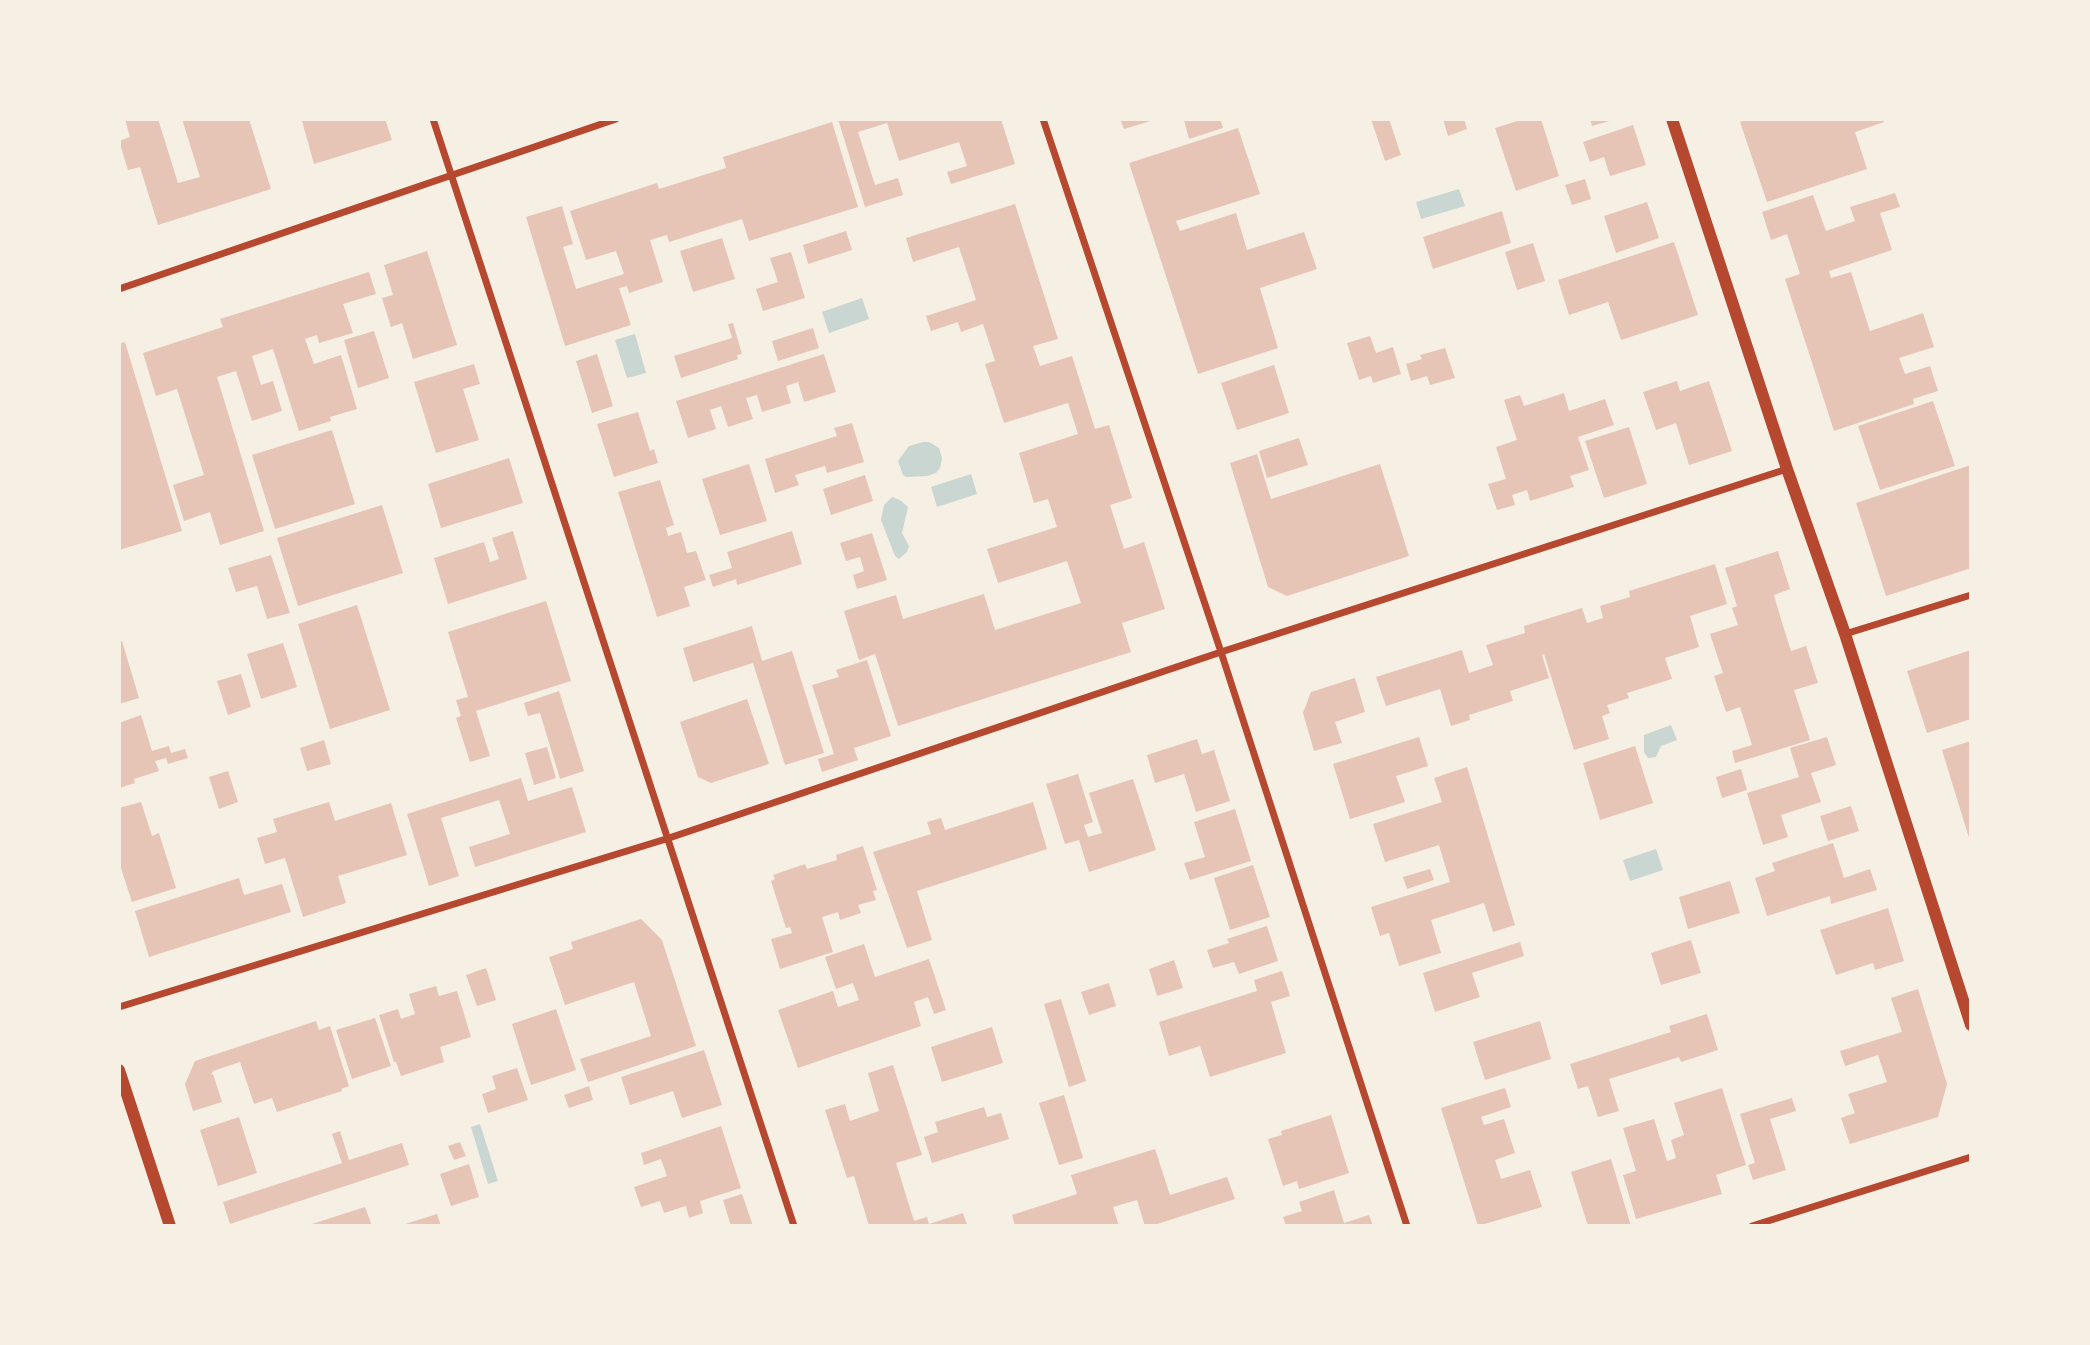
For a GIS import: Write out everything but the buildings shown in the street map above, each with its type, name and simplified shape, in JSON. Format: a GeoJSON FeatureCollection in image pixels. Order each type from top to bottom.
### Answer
{"type":"FeatureCollection","features":[{"type":"Feature","properties":{"kind":"street"},"geometry":{"type":"LineString","coordinates":[[433,119],[793,1226]]}},
{"type":"Feature","properties":{"kind":"street"},"geometry":{"type":"LineString","coordinates":[[119,289],[616,119]]}},
{"type":"Feature","properties":{"kind":"street"},"geometry":{"type":"LineString","coordinates":[[1043,119],[1221,652],[1407,1226]]}},
{"type":"Feature","properties":{"kind":"street"},"geometry":{"type":"LineString","coordinates":[[1672,119],[1971,1025]]}},
{"type":"Feature","properties":{"kind":"street"},"geometry":{"type":"LineString","coordinates":[[119,1007],[666,839],[1221,652],[1787,468]]}},
{"type":"Feature","properties":{"kind":"street"},"geometry":{"type":"LineString","coordinates":[[1844,634],[1971,595]]}},
{"type":"Feature","properties":{"kind":"street"},"geometry":{"type":"LineString","coordinates":[[119,1070],[170,1226]]}},
{"type":"Feature","properties":{"kind":"street"},"geometry":{"type":"LineString","coordinates":[[1752,1226],[1971,1157]]}},
{"type":"Feature","properties":{"kind":"shaded area"},"geometry":{"type":"Polygon","coordinates":[[[1459,189],[1465,206],[1421,219],[1416,202],[1459,189]]]}},
{"type":"Feature","properties":{"kind":"shaded area"},"geometry":{"type":"Polygon","coordinates":[[[862,298],[869,319],[829,333],[822,312],[862,298]]]}},
{"type":"Feature","properties":{"kind":"shaded area"},"geometry":{"type":"Polygon","coordinates":[[[635,334],[646,373],[627,378],[615,340],[635,334]]]}},
{"type":"Feature","properties":{"kind":"shaded area"},"geometry":{"type":"Polygon","coordinates":[[[929,442],[939,448],[942,458],[940,468],[936,473],[927,476],[906,477],[898,461],[909,446],[929,442]]]}},
{"type":"Feature","properties":{"kind":"shaded area"},"geometry":{"type":"Polygon","coordinates":[[[971,474],[977,494],[937,507],[931,487],[971,474]]]}},
{"type":"Feature","properties":{"kind":"shaded area"},"geometry":{"type":"Polygon","coordinates":[[[892,497],[908,507],[902,533],[909,546],[899,559],[895,556],[881,520],[884,505],[892,497]]]}},
{"type":"Feature","properties":{"kind":"shaded area"},"geometry":{"type":"Polygon","coordinates":[[[1671,725],[1677,740],[1661,746],[1656,757],[1648,758],[1644,752],[1644,735],[1671,725]]]}},
{"type":"Feature","properties":{"kind":"shaded area"},"geometry":{"type":"Polygon","coordinates":[[[1656,849],[1663,870],[1630,881],[1623,860],[1656,849]]]}},
{"type":"Feature","properties":{"kind":"shaded area"},"geometry":{"type":"Polygon","coordinates":[[[480,1124],[498,1181],[488,1184],[471,1127],[480,1124]]]}}]}
